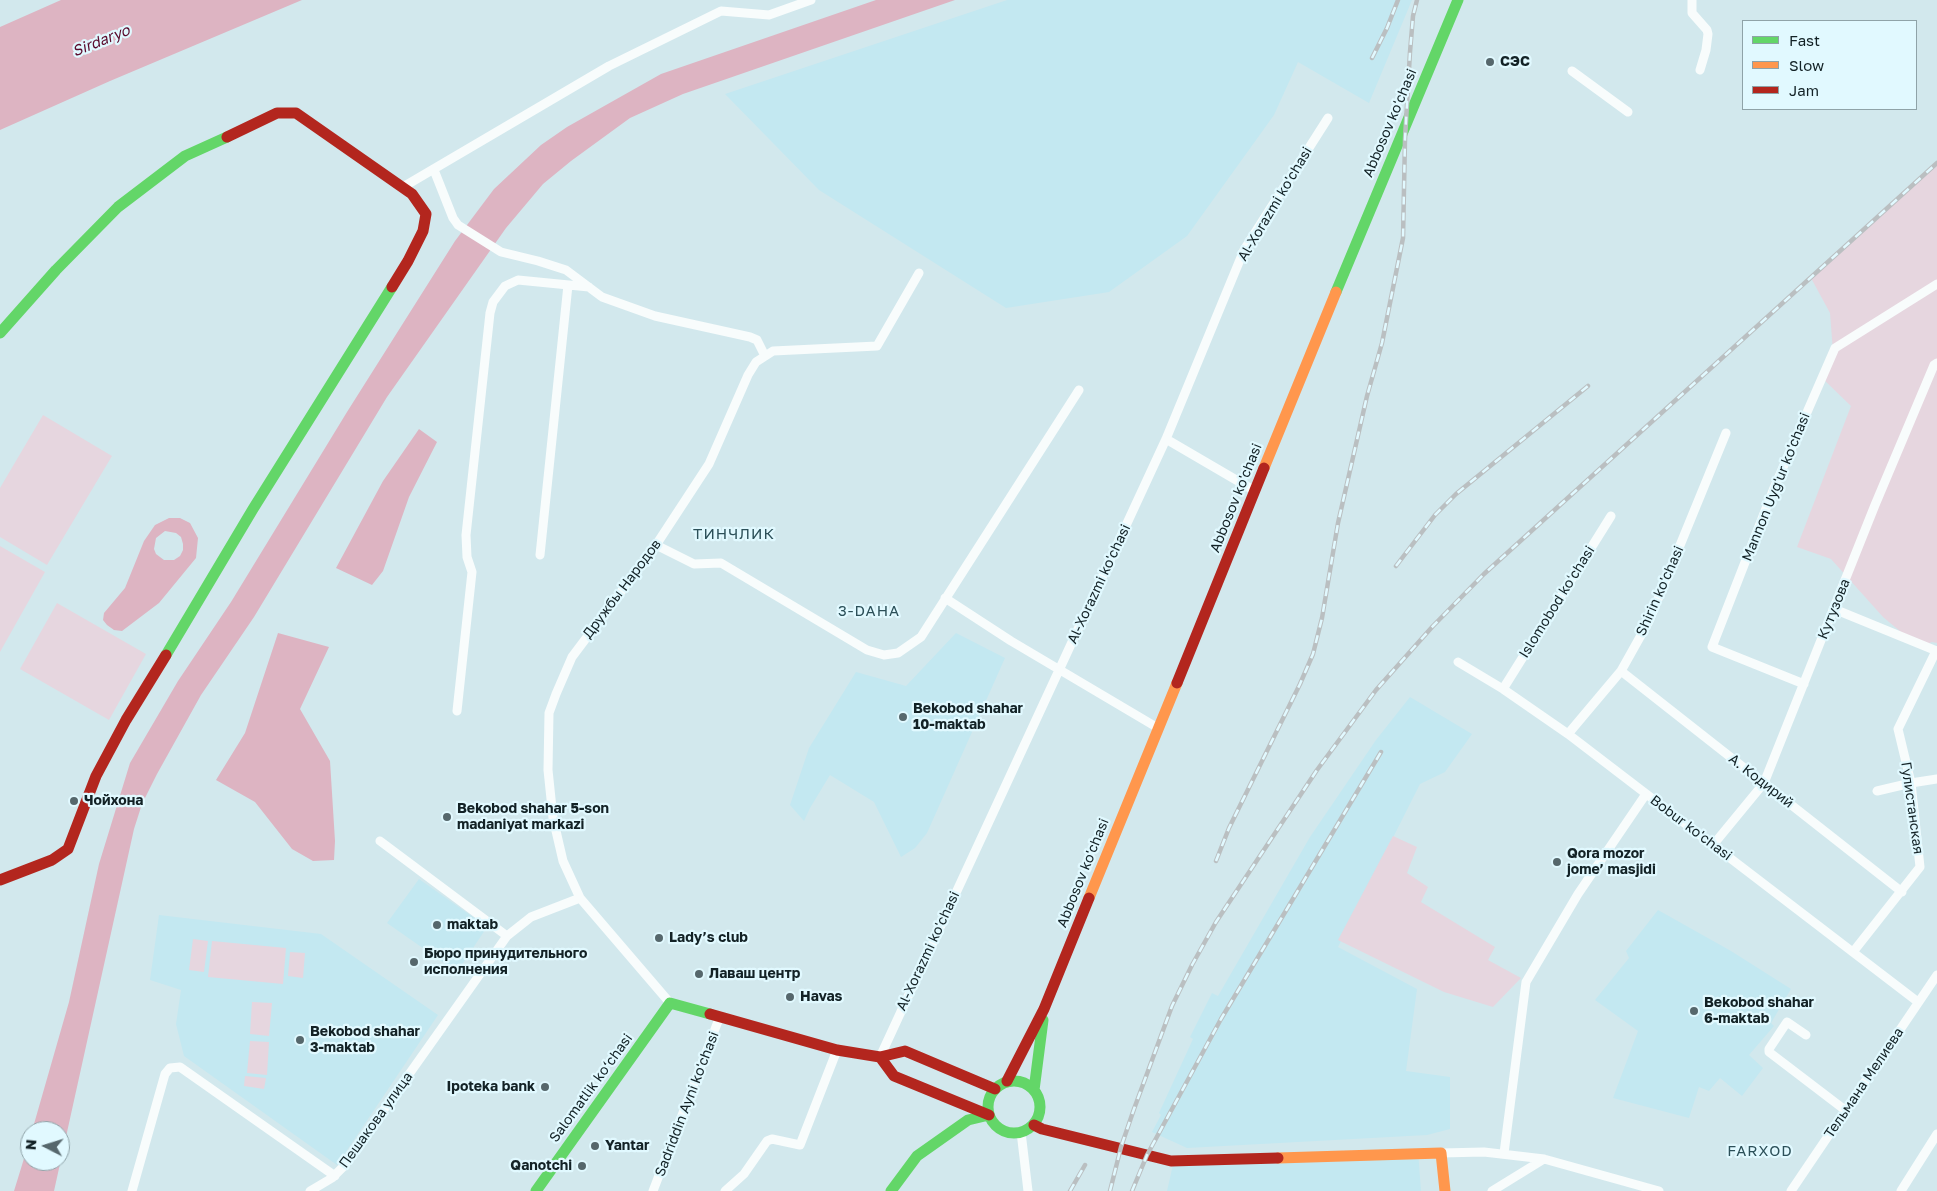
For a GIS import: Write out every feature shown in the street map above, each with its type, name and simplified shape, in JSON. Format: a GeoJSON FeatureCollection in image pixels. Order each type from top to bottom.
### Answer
{"type":"FeatureCollection","features":[{"type":"Feature","properties":{"kind":"street"},"geometry":{"type":"LineString","coordinates":[[403,187],[609,66],[721,11],[769,15],[811,0]]}},
{"type":"Feature","properties":{"kind":"street","name":"Abbosov ko'chasi"},"geometry":{"type":"LineString","coordinates":[[1007,1081],[1044,1009],[1458,0]]}},
{"type":"Feature","properties":{"kind":"street"},"geometry":{"type":"LineString","coordinates":[[1692,0],[1692,13],[1707,30],[1708,34],[1706,50],[1700,70]]}},
{"type":"Feature","properties":{"kind":"street"},"geometry":{"type":"LineString","coordinates":[[1572,71],[1628,112]]}},
{"type":"Feature","properties":{"kind":"street"},"geometry":{"type":"LineString","coordinates":[[0,332],[56,270],[118,207],[185,156],[276,113],[296,113],[403,187],[412,194],[426,214],[422,231],[408,261],[252,509],[126,720],[96,776],[68,849],[52,860],[0,880]]}},
{"type":"Feature","properties":{"kind":"street","name":"Al-Xorazmi ko'chasi"},"geometry":{"type":"LineString","coordinates":[[880,1057],[1166,439],[1244,250],[1328,118]]}},
{"type":"Feature","properties":{"kind":"street"},"geometry":{"type":"LineString","coordinates":[[434,170],[453,218],[458,225],[501,252],[566,270],[602,297],[655,316],[750,337],[757,340],[765,356],[773,350],[877,346],[919,273]]}},
{"type":"Feature","properties":{"kind":"street"},"geometry":{"type":"LineString","coordinates":[[457,710],[472,572],[467,557],[466,535],[491,308],[499,291],[510,282],[518,280],[589,287]]}},
{"type":"Feature","properties":{"kind":"street","name":"Mannon Uyg'ur ko'chasi"},"geometry":{"type":"LineString","coordinates":[[1804,684],[1712,647],[1774,488],[1835,348],[1937,284]]}},
{"type":"Feature","properties":{"kind":"street"},"geometry":{"type":"LineString","coordinates":[[540,555],[568,285]]}},
{"type":"Feature","properties":{"kind":"street","name":"Дружбы Народов"},"geometry":{"type":"LineString","coordinates":[[670,1003],[580,898],[562,861],[548,770],[550,713],[572,657],[656,545],[709,464],[748,375],[756,362],[765,356]]}},
{"type":"Feature","properties":{"kind":"street","name":"Кутузова"},"geometry":{"type":"LineString","coordinates":[[1713,845],[1764,783],[1894,461],[1934,365],[1937,363]]}},
{"type":"Feature","properties":{"kind":"street"},"geometry":{"type":"LineString","coordinates":[[656,545],[694,564],[721,563],[867,650],[884,654],[898,653],[921,637],[1079,390]]}},
{"type":"Feature","properties":{"kind":"street","name":"Shirin ko'chasi"},"geometry":{"type":"LineString","coordinates":[[1568,734],[1621,671],[1649,621],[1726,433]]}},
{"type":"Feature","properties":{"kind":"street"},"geometry":{"type":"LineString","coordinates":[[1166,439],[1255,491]]}},
{"type":"Feature","properties":{"kind":"street","name":"Islomobod koʻchasi"},"geometry":{"type":"LineString","coordinates":[[1503,689],[1611,516]]}},
{"type":"Feature","properties":{"kind":"street"},"geometry":{"type":"LineString","coordinates":[[945,598],[1011,642],[1158,728]]}},
{"type":"Feature","properties":{"kind":"street"},"geometry":{"type":"LineString","coordinates":[[1834,609],[1937,651]]}},
{"type":"Feature","properties":{"kind":"street","name":"Гулистанская"},"geometry":{"type":"LineString","coordinates":[[1853,952],[1920,867],[1911,783],[1898,729],[1937,651]]}},
{"type":"Feature","properties":{"kind":"street","name":"Bobur ko'chasi"},"geometry":{"type":"LineString","coordinates":[[1458,662],[1503,689],[1568,734],[1918,1002]]}},
{"type":"Feature","properties":{"kind":"street","name":"А. Кодирий"},"geometry":{"type":"LineString","coordinates":[[1621,671],[1902,892]]}},
{"type":"Feature","properties":{"kind":"street"},"geometry":{"type":"LineString","coordinates":[[1876,791],[1937,779]]}},
{"type":"Feature","properties":{"kind":"street"},"geometry":{"type":"LineString","coordinates":[[1504,1153],[1526,982],[1578,894],[1646,794]]}},
{"type":"Feature","properties":{"kind":"street"},"geometry":{"type":"LineString","coordinates":[[380,841],[507,936]]}},
{"type":"Feature","properties":{"kind":"street","name":"Пешакова улица"},"geometry":{"type":"LineString","coordinates":[[311,1191],[335,1176],[344,1166],[507,936],[531,918],[580,898]]}},
{"type":"Feature","properties":{"kind":"street","name":"Тельмана Мелиева"},"geometry":{"type":"LineString","coordinates":[[1791,1191],[1937,975]]}},
{"type":"Feature","properties":{"kind":"street"},"geometry":{"type":"LineString","coordinates":[[670,1003],[837,1050],[880,1057],[905,1051],[995,1089]]}},
{"type":"Feature","properties":{"kind":"street","name":"Salomatlik ko‘chasi"},"geometry":{"type":"LineString","coordinates":[[536,1191],[670,1003]]}},
{"type":"Feature","properties":{"kind":"street","name":"Abbosov ko'chasi"},"geometry":{"type":"LineString","coordinates":[[1034,1090],[1044,1009]]}},
{"type":"Feature","properties":{"kind":"street","name":"Sadriddin Ayni ko'chasi"},"geometry":{"type":"LineString","coordinates":[[653,1191],[720,1016]]}},
{"type":"Feature","properties":{"kind":"street"},"geometry":{"type":"LineString","coordinates":[[1806,1035],[1786,1022],[1769,1048],[1770,1052],[1845,1110]]}},
{"type":"Feature","properties":{"kind":"street"},"geometry":{"type":"LineString","coordinates":[[725,1191],[744,1174],[767,1141],[772,1139],[800,1145],[837,1050]]}},
{"type":"Feature","properties":{"kind":"street"},"geometry":{"type":"LineString","coordinates":[[880,1057],[894,1076],[989,1115],[999,1128],[1006,1132],[1021,1132],[1034,1125],[1038,1119],[1040,1105],[1034,1090],[1022,1082],[1007,1081],[995,1089],[988,1101],[989,1115]]}},
{"type":"Feature","properties":{"kind":"street"},"geometry":{"type":"LineString","coordinates":[[132,1191],[165,1074],[170,1068],[180,1067],[335,1176]]}},
{"type":"Feature","properties":{"kind":"street"},"geometry":{"type":"LineString","coordinates":[[891,1191],[917,1156],[968,1120],[989,1115]]}},
{"type":"Feature","properties":{"kind":"street"},"geometry":{"type":"LineString","coordinates":[[1034,1125],[1042,1129],[1171,1161],[1441,1153],[1504,1153],[1544,1159],[1659,1191]]}},
{"type":"Feature","properties":{"kind":"street"},"geometry":{"type":"LineString","coordinates":[[1021,1132],[1028,1191]]}},
{"type":"Feature","properties":{"kind":"street"},"geometry":{"type":"LineString","coordinates":[[1900,1191],[1937,1134]]}},
{"type":"Feature","properties":{"kind":"street"},"geometry":{"type":"LineString","coordinates":[[1441,1153],[1445,1191]]}},
{"type":"Feature","properties":{"kind":"street"},"geometry":{"type":"LineString","coordinates":[[1492,1191],[1544,1159]]}},
{"type":"Feature","properties":{"kind":"shaded area"},"geometry":{"type":"Polygon","coordinates":[[[1007,0],[1412,0],[1369,103],[1298,62],[1274,115],[1187,236],[1109,292],[1006,308],[819,190],[725,94],[1007,0]]]}},
{"type":"Feature","properties":{"kind":"shaded area"},"geometry":{"type":"Polygon","coordinates":[[[1937,165],[1937,643],[1932,642],[1919,647],[1883,617],[1831,559],[1797,547],[1851,406],[1821,377],[1833,352],[1830,313],[1811,278],[1937,165]]]}},
{"type":"Feature","properties":{"kind":"shaded area"},"geometry":{"type":"Polygon","coordinates":[[[43,415],[112,456],[47,565],[0,537],[0,488],[43,415]]]}},
{"type":"Feature","properties":{"kind":"shaded area"},"geometry":{"type":"Polygon","coordinates":[[[0,546],[45,572],[0,652],[0,546]]]}},
{"type":"Feature","properties":{"kind":"shaded area"},"geometry":{"type":"Polygon","coordinates":[[[57,603],[146,654],[109,720],[20,669],[57,603]]]}},
{"type":"Feature","properties":{"kind":"shaded area","name":"Bekobod shahar 10-maktab"},"geometry":{"type":"Polygon","coordinates":[[[956,633],[1005,658],[927,833],[915,848],[901,857],[874,802],[830,775],[804,821],[790,805],[809,748],[856,672],[906,686],[956,633]]]}},
{"type":"Feature","properties":{"kind":"shaded area"},"geometry":{"type":"Polygon","coordinates":[[[1410,697],[1472,734],[1445,772],[1420,784],[1338,947],[1417,989],[1406,1071],[1450,1077],[1450,1129],[1427,1135],[1187,1148],[1152,1132],[1193,1039],[1190,1037],[1212,993],[1218,996],[1310,837],[1376,740],[1410,697]]]}},
{"type":"Feature","properties":{"kind":"shaded area"},"geometry":{"type":"Polygon","coordinates":[[[1393,836],[1417,847],[1407,873],[1428,887],[1421,902],[1495,947],[1488,960],[1521,978],[1493,1007],[1444,992],[1338,940],[1393,836]]]}},
{"type":"Feature","properties":{"kind":"shaded area","name":"maktab"},"geometry":{"type":"Polygon","coordinates":[[[419,879],[487,927],[457,972],[387,923],[419,879]]]}},
{"type":"Feature","properties":{"kind":"shaded area","name":"Bekobod shahar 6-maktab"},"geometry":{"type":"Polygon","coordinates":[[[1658,910],[1731,951],[1791,989],[1771,1023],[1774,1026],[1749,1055],[1763,1068],[1742,1096],[1720,1078],[1709,1091],[1699,1087],[1689,1118],[1613,1098],[1638,1031],[1595,1000],[1629,958],[1626,951],[1658,910]]]}},
{"type":"Feature","properties":{"kind":"shaded area","name":"Bekobod shahar 3-maktab"},"geometry":{"type":"Polygon","coordinates":[[[159,915],[321,934],[438,1015],[337,1165],[184,1056],[176,1024],[181,990],[150,980],[159,915]]]}},
{"type":"Feature","properties":{"kind":"shaded area"},"geometry":{"type":"Polygon","coordinates":[[[193,939],[208,941],[204,972],[189,970],[193,939]]]}},
{"type":"Feature","properties":{"kind":"shaded area"},"geometry":{"type":"Polygon","coordinates":[[[212,941],[286,948],[283,984],[208,977],[212,941]]]}},
{"type":"Feature","properties":{"kind":"shaded area"},"geometry":{"type":"Polygon","coordinates":[[[290,952],[305,953],[303,978],[288,976],[290,952]]]}},
{"type":"Feature","properties":{"kind":"shaded area"},"geometry":{"type":"Polygon","coordinates":[[[252,1002],[272,1003],[269,1036],[250,1034],[252,1002]]]}},
{"type":"Feature","properties":{"kind":"shaded area"},"geometry":{"type":"Polygon","coordinates":[[[250,1041],[269,1042],[267,1075],[247,1073],[250,1041]]]}},
{"type":"Feature","properties":{"kind":"shaded area"},"geometry":{"type":"Polygon","coordinates":[[[245,1076],[266,1078],[264,1089],[244,1086],[245,1076]]]}},
{"type":"Feature","properties":{"kind":"shaded area"},"geometry":{"type":"Polygon","coordinates":[[[1418,1151],[1421,1191],[1167,1191],[1175,1156],[1418,1151]]]}},
{"type":"Feature","properties":{"kind":"water","name":"Sirdaryo"},"geometry":{"type":"Polygon","coordinates":[[[61,0],[302,0],[110,81],[0,130],[0,27],[61,0]]]}},
{"type":"Feature","properties":{"kind":"water"},"geometry":{"type":"Polygon","coordinates":[[[876,0],[955,0],[683,94],[630,118],[543,184],[506,228],[387,397],[254,617],[201,695],[157,774],[142,804],[134,829],[69,1121],[35,1121],[69,1002],[99,864],[130,763],[178,681],[231,602],[347,412],[455,241],[494,189],[541,145],[567,127],[661,74],[876,0]]]}},
{"type":"Feature","properties":{"kind":"water"},"geometry":{"type":"Polygon","coordinates":[[[419,429],[437,442],[409,497],[383,571],[372,585],[336,568],[383,481],[419,429]]]}},
{"type":"Feature","properties":{"kind":"water"},"geometry":{"type":"Polygon","coordinates":[[[169,518],[180,518],[190,523],[198,538],[196,558],[159,603],[122,631],[114,630],[103,620],[104,613],[125,588],[144,541],[155,525],[169,518]],[[165,531],[156,538],[154,549],[156,554],[164,560],[174,560],[180,556],[183,550],[181,537],[176,533],[165,531]]]}},
{"type":"Feature","properties":{"kind":"water"},"geometry":{"type":"Polygon","coordinates":[[[278,633],[329,647],[300,709],[330,761],[335,841],[334,860],[313,861],[292,849],[255,802],[216,780],[245,733],[278,633]]]}},
{"type":"Feature","properties":{"kind":"water"},"geometry":{"type":"Polygon","coordinates":[[[20,1171],[58,1171],[54,1191],[14,1191],[20,1171]]]}},
{"type":"Feature","properties":{"kind":"railway"},"geometry":{"type":"LineString","coordinates":[[1372,58],[1398,0]]}},
{"type":"Feature","properties":{"kind":"railway"},"geometry":{"type":"LineString","coordinates":[[1216,861],[1229,828],[1300,684],[1313,654],[1322,618],[1338,523],[1367,396],[1382,343],[1403,238],[1405,139],[1410,52],[1413,16],[1417,0]]}},
{"type":"Feature","properties":{"kind":"railway"},"geometry":{"type":"LineString","coordinates":[[1110,1191],[1121,1147],[1134,1109],[1172,1006],[1192,965],[1216,922],[1317,770],[1376,690],[1433,626],[1484,574],[1937,163]]}},
{"type":"Feature","properties":{"kind":"railway"},"geometry":{"type":"LineString","coordinates":[[1396,566],[1435,515],[1456,494],[1588,386]]}},
{"type":"Feature","properties":{"kind":"railway"},"geometry":{"type":"LineString","coordinates":[[1132,1191],[1147,1155],[1221,1019],[1381,752]]}},
{"type":"Feature","properties":{"kind":"railway"},"geometry":{"type":"LineString","coordinates":[[1070,1191],[1085,1165]]}},
{"type":"Feature","properties":{"kind":"traffic: fast"},"geometry":{"type":"LineString","coordinates":[[1336,292],[1458,0]]}},
{"type":"Feature","properties":{"kind":"traffic: fast"},"geometry":{"type":"LineString","coordinates":[[0,333],[56,270],[118,207],[185,156],[227,137]]}},
{"type":"Feature","properties":{"kind":"traffic: fast"},"geometry":{"type":"LineString","coordinates":[[166,655],[253,509],[392,287]]}},
{"type":"Feature","properties":{"kind":"traffic: fast"},"geometry":{"type":"LineString","coordinates":[[536,1191],[670,1003],[710,1014]]}},
{"type":"Feature","properties":{"kind":"traffic: fast"},"geometry":{"type":"LineString","coordinates":[[1034,1090],[1043,1020]]}},
{"type":"Feature","properties":{"kind":"traffic: fast"},"geometry":{"type":"LineString","coordinates":[[1009,1081],[1019,1081],[1033,1088],[1040,1102],[1040,1107],[1040,1112],[1033,1126],[1019,1133],[1009,1133],[999,1129],[992,1122],[988,1112],[988,1102],[992,1092],[999,1085],[1009,1081]]}},
{"type":"Feature","properties":{"kind":"traffic: fast"},"geometry":{"type":"LineString","coordinates":[[891,1191],[917,1156],[968,1120],[989,1115]]}},
{"type":"Feature","properties":{"kind":"traffic: slow"},"geometry":{"type":"LineString","coordinates":[[1264,468],[1336,292]]}},
{"type":"Feature","properties":{"kind":"traffic: slow"},"geometry":{"type":"LineString","coordinates":[[1089,898],[1177,683]]}},
{"type":"Feature","properties":{"kind":"traffic: slow"},"geometry":{"type":"LineString","coordinates":[[1278,1158],[1441,1153],[1445,1191]]}},
{"type":"Feature","properties":{"kind":"traffic: jam"},"geometry":{"type":"LineString","coordinates":[[227,137],[277,113],[296,113],[412,194],[426,214],[423,231],[392,287]]}},
{"type":"Feature","properties":{"kind":"traffic: jam"},"geometry":{"type":"LineString","coordinates":[[1177,683],[1264,468]]}},
{"type":"Feature","properties":{"kind":"traffic: jam"},"geometry":{"type":"LineString","coordinates":[[0,880],[52,860],[68,849],[96,776],[126,720],[166,655]]}},
{"type":"Feature","properties":{"kind":"traffic: jam"},"geometry":{"type":"LineString","coordinates":[[1007,1081],[1044,1009],[1089,898]]}},
{"type":"Feature","properties":{"kind":"traffic: jam"},"geometry":{"type":"LineString","coordinates":[[710,1014],[837,1050],[880,1057],[905,1051],[995,1089]]}},
{"type":"Feature","properties":{"kind":"traffic: jam"},"geometry":{"type":"LineString","coordinates":[[880,1057],[894,1076],[989,1115]]}},
{"type":"Feature","properties":{"kind":"traffic: jam"},"geometry":{"type":"LineString","coordinates":[[1034,1125],[1042,1129],[1171,1161],[1278,1158]]}},
{"type":"Feature","properties":{"kind":"place","name":"СЭС"},"geometry":{"type":"Point","coordinates":[1490,62]}},
{"type":"Feature","properties":{"kind":"place","name":"Bekobod shahar 10-maktab"},"geometry":{"type":"Point","coordinates":[903,717]}},
{"type":"Feature","properties":{"kind":"place","name":"Чойхона"},"geometry":{"type":"Point","coordinates":[74,801]}},
{"type":"Feature","properties":{"kind":"place","name":"Bekobod shahar 5-son madaniyat markazi"},"geometry":{"type":"Point","coordinates":[447,817]}},
{"type":"Feature","properties":{"kind":"place","name":"Qora mozor jome’ masjidi"},"geometry":{"type":"Point","coordinates":[1557,862]}},
{"type":"Feature","properties":{"kind":"place","name":"maktab"},"geometry":{"type":"Point","coordinates":[437,925]}},
{"type":"Feature","properties":{"kind":"place","name":"Lady’s club"},"geometry":{"type":"Point","coordinates":[659,938]}},
{"type":"Feature","properties":{"kind":"place","name":"Бюро принудительного исполнения"},"geometry":{"type":"Point","coordinates":[414,962]}},
{"type":"Feature","properties":{"kind":"place","name":"Лаваш центр"},"geometry":{"type":"Point","coordinates":[699,974]}},
{"type":"Feature","properties":{"kind":"place","name":"Havas"},"geometry":{"type":"Point","coordinates":[790,997]}},
{"type":"Feature","properties":{"kind":"place","name":"Bekobod shahar 6-maktab"},"geometry":{"type":"Point","coordinates":[1694,1011]}},
{"type":"Feature","properties":{"kind":"place","name":"Bekobod shahar 3-maktab"},"geometry":{"type":"Point","coordinates":[300,1040]}},
{"type":"Feature","properties":{"kind":"place","name":"Ipoteka bank"},"geometry":{"type":"Point","coordinates":[545,1087]}},
{"type":"Feature","properties":{"kind":"place","name":"Yantar"},"geometry":{"type":"Point","coordinates":[595,1146]}},
{"type":"Feature","properties":{"kind":"place","name":"Qanotchi"},"geometry":{"type":"Point","coordinates":[582,1166]}},
{"type":"Feature","properties":{"kind":"district","name":"ТИНЧЛИК"},"geometry":{"type":"Point","coordinates":[734,534]}},
{"type":"Feature","properties":{"kind":"district","name":"3-DAHA"},"geometry":{"type":"Point","coordinates":[869,611]}},
{"type":"Feature","properties":{"kind":"district","name":"FARXOD"},"geometry":{"type":"Point","coordinates":[1760,1151]}}]}
